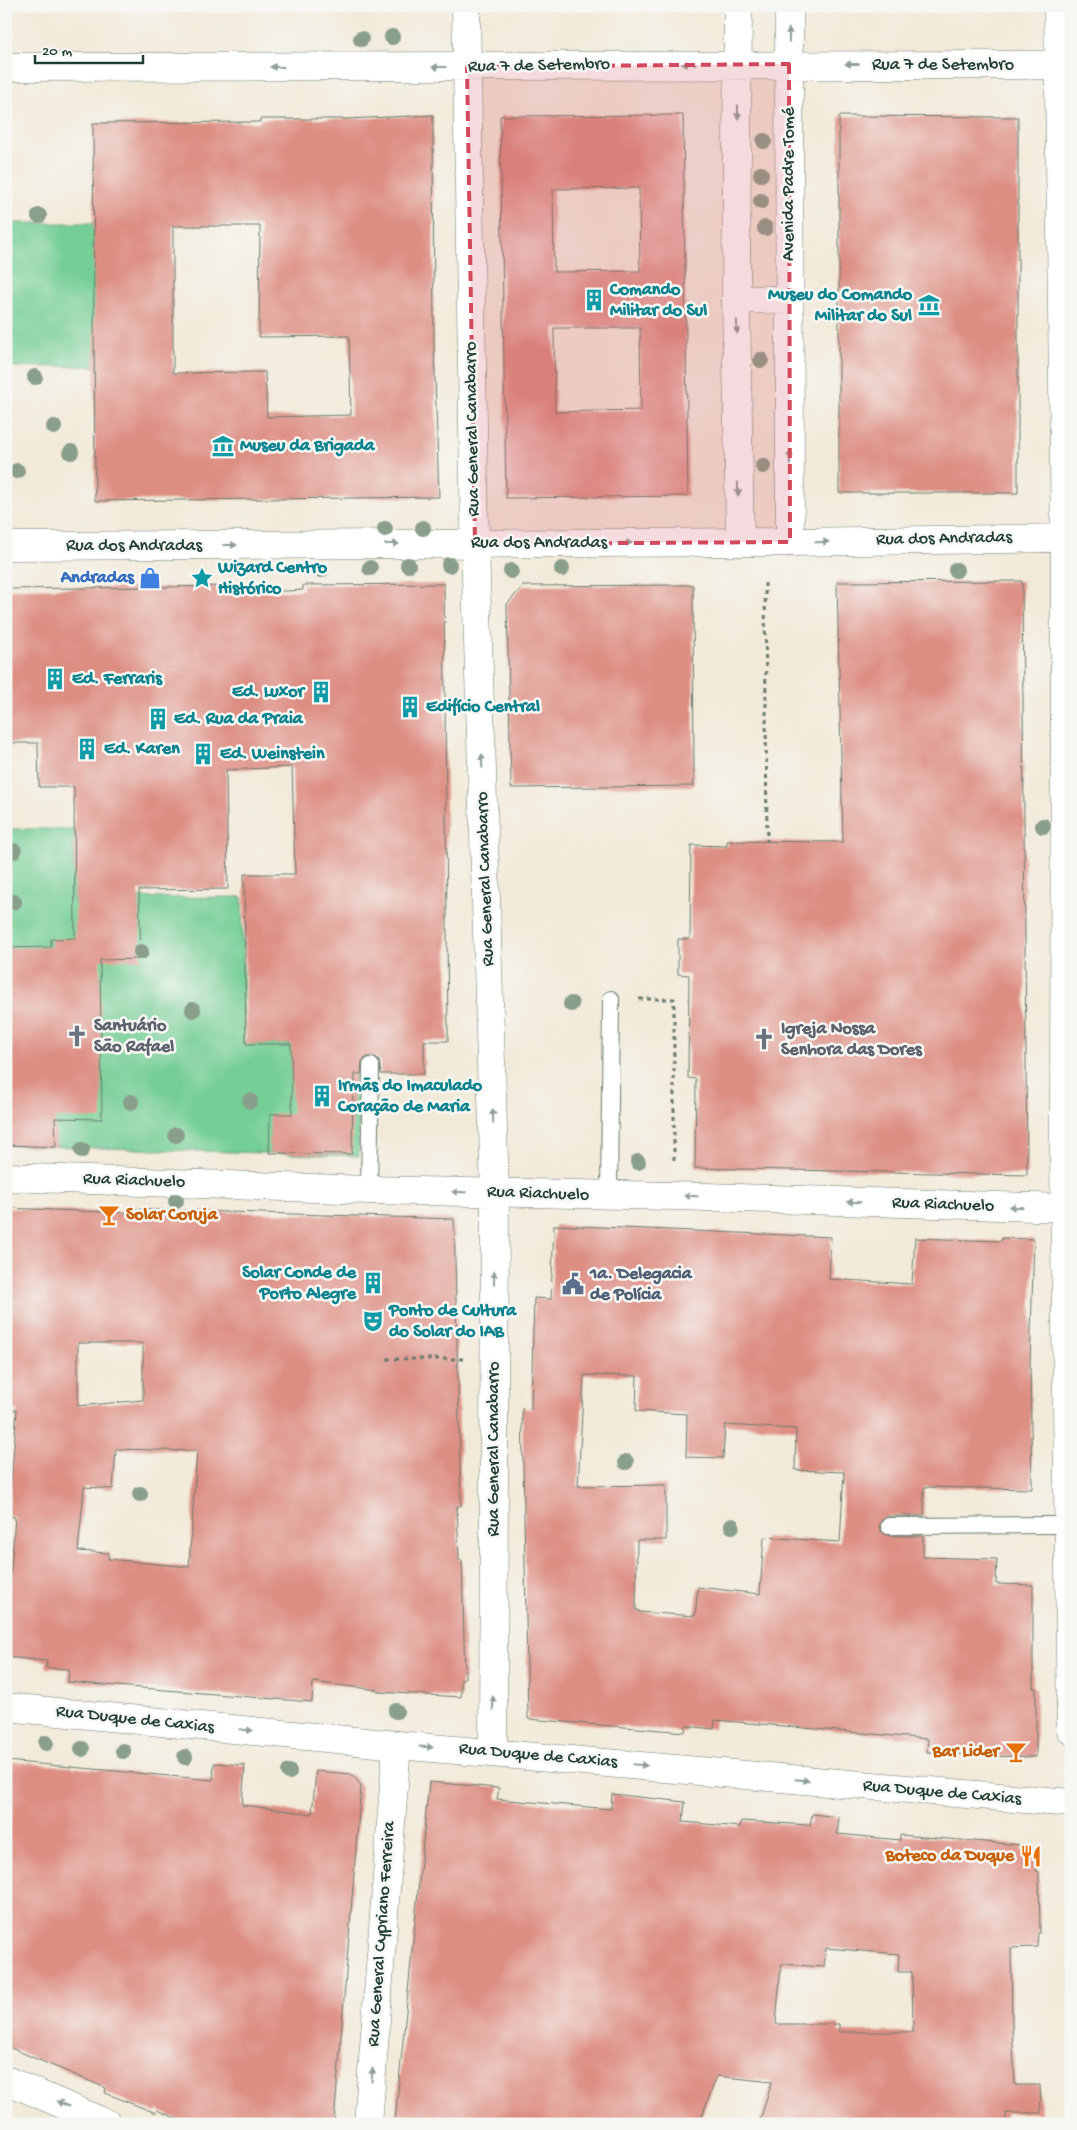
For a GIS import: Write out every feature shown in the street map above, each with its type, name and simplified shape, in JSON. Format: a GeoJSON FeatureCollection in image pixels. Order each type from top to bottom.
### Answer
{"type":"FeatureCollection","features":[{"type":"Feature","properties":{"kind":"street","name":"Rua General Canabarro"},"geometry":{"type":"LineString","coordinates":[[466,6],[475,544],[495,1193],[493,1752]]}},
{"type":"Feature","properties":{"kind":"street"},"geometry":{"type":"LineString","coordinates":[[738,6],[736,300],[740,542]]}},
{"type":"Feature","properties":{"kind":"street","name":"Avenida Padre Tomé"},"geometry":{"type":"LineString","coordinates":[[789,6],[790,542]]}},
{"type":"Feature","properties":{"kind":"street"},"geometry":{"type":"LineString","coordinates":[[1058,6],[1065,65],[1068,538],[1067,1525],[1071,1730]]}},
{"type":"Feature","properties":{"kind":"street","name":"Rua 7 de Setembro"},"geometry":{"type":"LineString","coordinates":[[6,67],[467,67],[738,63],[1065,65]]}},
{"type":"Feature","properties":{"kind":"street"},"geometry":{"type":"LineString","coordinates":[[736,300],[789,300]]}},
{"type":"Feature","properties":{"kind":"street","name":"Rua dos Andradas"},"geometry":{"type":"LineString","coordinates":[[6,546],[790,542],[1068,538]]}},
{"type":"Feature","properties":{"kind":"street","name":"Rua Riachuelo"},"geometry":{"type":"LineString","coordinates":[[6,1177],[369,1190],[674,1196],[1068,1208]]}},
{"type":"Feature","properties":{"kind":"street","name":"Rua Duque de Caxias"},"geometry":{"type":"LineString","coordinates":[[6,1707],[397,1745],[1071,1803]]}},
{"type":"Feature","properties":{"kind":"street","name":"Rua General Cypriano Ferreira"},"geometry":{"type":"LineString","coordinates":[[368,2124],[397,1745]]}},
{"type":"Feature","properties":{"kind":"street"},"geometry":{"type":"LineString","coordinates":[[6,2080],[108,2124]]}},
{"type":"Feature","properties":{"kind":"lane"},"geometry":{"type":"LineString","coordinates":[[610,1196],[611,999]]}},
{"type":"Feature","properties":{"kind":"lane"},"geometry":{"type":"LineString","coordinates":[[369,1190],[371,1066]]}},
{"type":"Feature","properties":{"kind":"lane"},"geometry":{"type":"LineString","coordinates":[[889,1526],[1067,1525]]}},
{"type":"Feature","properties":{"kind":"path"},"geometry":{"type":"LineString","coordinates":[[765,583],[767,841]]}},
{"type":"Feature","properties":{"kind":"path"},"geometry":{"type":"LineString","coordinates":[[611,999],[674,999],[674,1196]]}},
{"type":"Feature","properties":{"kind":"path"},"geometry":{"type":"LineString","coordinates":[[387,1359],[494,1359]]}},
{"type":"Feature","properties":{"kind":"highlighted area"},"geometry":{"type":"Polygon","coordinates":[[[789,64],[790,542],[475,544],[467,67],[789,64]]]}},
{"type":"Feature","properties":{"kind":"green space"},"geometry":{"type":"Polygon","coordinates":[[[6,223],[94,223],[95,366],[6,367],[6,223]]]}},
{"type":"Feature","properties":{"kind":"green space"},"geometry":{"type":"Polygon","coordinates":[[[6,829],[74,829],[74,902],[109,902],[109,898],[242,897],[244,1044],[359,1044],[359,1156],[6,1145],[6,829]]]}},
{"type":"Feature","properties":{"kind":"building"},"geometry":{"type":"Polygon","coordinates":[[[433,115],[434,346],[439,497],[95,501],[93,123],[260,122],[260,119],[346,119],[433,115]],[[173,226],[173,373],[265,372],[267,417],[351,415],[349,336],[259,337],[260,226],[173,226]]]}},
{"type":"Feature","properties":{"kind":"building","name":"Comando Militar do Sul"},"geometry":{"type":"Polygon","coordinates":[[[683,115],[688,496],[506,498],[500,116],[683,115]],[[639,188],[553,189],[554,272],[640,271],[639,188]],[[554,328],[555,412],[641,410],[640,328],[554,328]]]}},
{"type":"Feature","properties":{"kind":"building","name":"Museu do Comando Militar do Sul"},"geometry":{"type":"Polygon","coordinates":[[[839,116],[1018,117],[1018,493],[839,493],[839,116]]]}},
{"type":"Feature","properties":{"kind":"building"},"geometry":{"type":"Polygon","coordinates":[[[1022,581],[1027,1175],[695,1168],[696,1079],[688,1078],[689,975],[678,974],[678,939],[690,939],[691,845],[727,846],[727,841],[843,842],[837,582],[1022,581]]]}},
{"type":"Feature","properties":{"kind":"building"},"geometry":{"type":"Polygon","coordinates":[[[444,584],[448,1041],[424,1041],[424,1074],[381,1074],[379,1061],[376,1057],[367,1057],[362,1061],[361,1074],[355,1074],[355,1083],[353,1083],[352,1154],[269,1153],[270,1114],[292,1114],[291,1044],[246,1044],[244,874],[295,874],[292,767],[226,770],[228,889],[139,890],[141,959],[100,960],[102,1119],[55,1118],[56,1147],[6,1145],[6,948],[51,947],[51,939],[75,938],[74,787],[39,787],[38,743],[6,743],[6,589],[233,586],[233,591],[288,591],[303,590],[303,585],[444,584]]]}},
{"type":"Feature","properties":{"kind":"building"},"geometry":{"type":"Polygon","coordinates":[[[693,585],[694,786],[511,788],[507,604],[523,586],[693,585]]]}},
{"type":"Feature","properties":{"kind":"building"},"geometry":{"type":"Polygon","coordinates":[[[6,1208],[130,1213],[131,1209],[454,1219],[461,1506],[457,1506],[459,1560],[462,1560],[465,1679],[461,1680],[461,1697],[378,1692],[378,1690],[313,1682],[312,1702],[68,1682],[69,1669],[46,1668],[47,1661],[6,1657],[6,1582],[10,1583],[15,1517],[8,1517],[17,1410],[6,1410],[6,1208]],[[78,1343],[78,1406],[143,1400],[143,1343],[78,1343]],[[116,1449],[113,1489],[84,1487],[78,1551],[109,1553],[108,1559],[189,1567],[197,1451],[116,1449]]]}},
{"type":"Feature","properties":{"kind":"building"},"geometry":{"type":"Polygon","coordinates":[[[554,1225],[831,1237],[829,1279],[912,1284],[915,1238],[1001,1241],[1002,1238],[1034,1239],[1030,1363],[1032,1489],[924,1487],[924,1516],[888,1516],[881,1521],[879,1527],[881,1531],[889,1536],[923,1536],[923,1557],[997,1559],[996,1584],[1033,1585],[1033,1688],[1036,1688],[1036,1757],[927,1752],[928,1739],[715,1720],[714,1729],[686,1726],[685,1732],[528,1719],[522,1408],[531,1409],[534,1298],[551,1299],[554,1225]],[[584,1375],[578,1486],[666,1485],[666,1540],[637,1540],[636,1610],[639,1610],[639,1612],[695,1616],[698,1587],[760,1594],[764,1537],[840,1542],[844,1472],[795,1470],[796,1429],[725,1425],[723,1458],[686,1457],[687,1414],[636,1411],[637,1376],[584,1375]]]}},
{"type":"Feature","properties":{"kind":"building"},"geometry":{"type":"Polygon","coordinates":[[[6,1761],[213,1780],[214,1763],[245,1765],[242,1805],[312,1814],[316,1771],[351,1774],[357,1780],[361,1786],[334,2124],[188,2124],[157,2110],[156,2113],[105,2093],[106,2088],[6,2046],[6,1761]]]}},
{"type":"Feature","properties":{"kind":"building"},"geometry":{"type":"Polygon","coordinates":[[[429,1782],[499,1788],[497,1799],[611,1809],[612,1794],[685,1802],[683,1822],[740,1827],[741,1821],[810,1825],[812,1814],[839,1817],[837,1834],[900,1840],[900,1835],[1022,1845],[1022,1851],[1035,1851],[1036,1871],[1039,1872],[1040,1933],[1038,1933],[1037,1947],[1011,1948],[1012,2024],[1015,2085],[1040,2085],[1041,2113],[1006,2113],[1006,2124],[759,2124],[772,2082],[717,2076],[699,2124],[411,2124],[395,2121],[429,1782]],[[826,1948],[824,1967],[781,1964],[776,2024],[839,2024],[839,2032],[913,2032],[912,1972],[898,1972],[899,1954],[826,1948]]]}},
{"type":"Feature","properties":{"kind":"place","name":"Comando Militar do Sul"},"geometry":{"type":"Point","coordinates":[594,300]}},
{"type":"Feature","properties":{"kind":"place","name":"Museu do Comando Militar do Sul"},"geometry":{"type":"Point","coordinates":[929,305]}},
{"type":"Feature","properties":{"kind":"place","name":"Museu da Brigada"},"geometry":{"type":"Point","coordinates":[223,446]}},
{"type":"Feature","properties":{"kind":"place","name":"Andradas"},"geometry":{"type":"Point","coordinates":[150,578]}},
{"type":"Feature","properties":{"kind":"place","name":"Wizard Centro Histórico"},"geometry":{"type":"Point","coordinates":[202,578]}},
{"type":"Feature","properties":{"kind":"place","name":"Ed. Ferraris"},"geometry":{"type":"Point","coordinates":[55,679]}},
{"type":"Feature","properties":{"kind":"place","name":"Ed. Luxor"},"geometry":{"type":"Point","coordinates":[321,692]}},
{"type":"Feature","properties":{"kind":"place","name":"Edifício Central"},"geometry":{"type":"Point","coordinates":[410,707]}},
{"type":"Feature","properties":{"kind":"place","name":"Ed. Rua da Praia"},"geometry":{"type":"Point","coordinates":[158,719]}},
{"type":"Feature","properties":{"kind":"place","name":"Ed. Karen"},"geometry":{"type":"Point","coordinates":[87,749]}},
{"type":"Feature","properties":{"kind":"place","name":"Ed. Weinstein"},"geometry":{"type":"Point","coordinates":[203,754]}},
{"type":"Feature","properties":{"kind":"place","name":"Santuário São Rafael"},"geometry":{"type":"Point","coordinates":[77,1036]}},
{"type":"Feature","properties":{"kind":"place","name":"Igreja Nossa Senhora das Dores"},"geometry":{"type":"Point","coordinates":[764,1039]}},
{"type":"Feature","properties":{"kind":"place","name":"Irmãs do Imaculado Coração de Maria"},"geometry":{"type":"Point","coordinates":[322,1096]}},
{"type":"Feature","properties":{"kind":"place","name":"Solar Coruja"},"geometry":{"type":"Point","coordinates":[109,1215]}},
{"type":"Feature","properties":{"kind":"place","name":"Solar Conde de Porto Alegre"},"geometry":{"type":"Point","coordinates":[373,1283]}},
{"type":"Feature","properties":{"kind":"place","name":"1a. Delegacia de Polícia"},"geometry":{"type":"Point","coordinates":[573,1284]}},
{"type":"Feature","properties":{"kind":"place","name":"Ponto de Cultura do Solar do IAB"},"geometry":{"type":"Point","coordinates":[373,1321]}},
{"type":"Feature","properties":{"kind":"place","name":"Bar Lider"},"geometry":{"type":"Point","coordinates":[1016,1752]}},
{"type":"Feature","properties":{"kind":"place","name":"Boteco da Duque"},"geometry":{"type":"Point","coordinates":[1031,1856]}}]}
